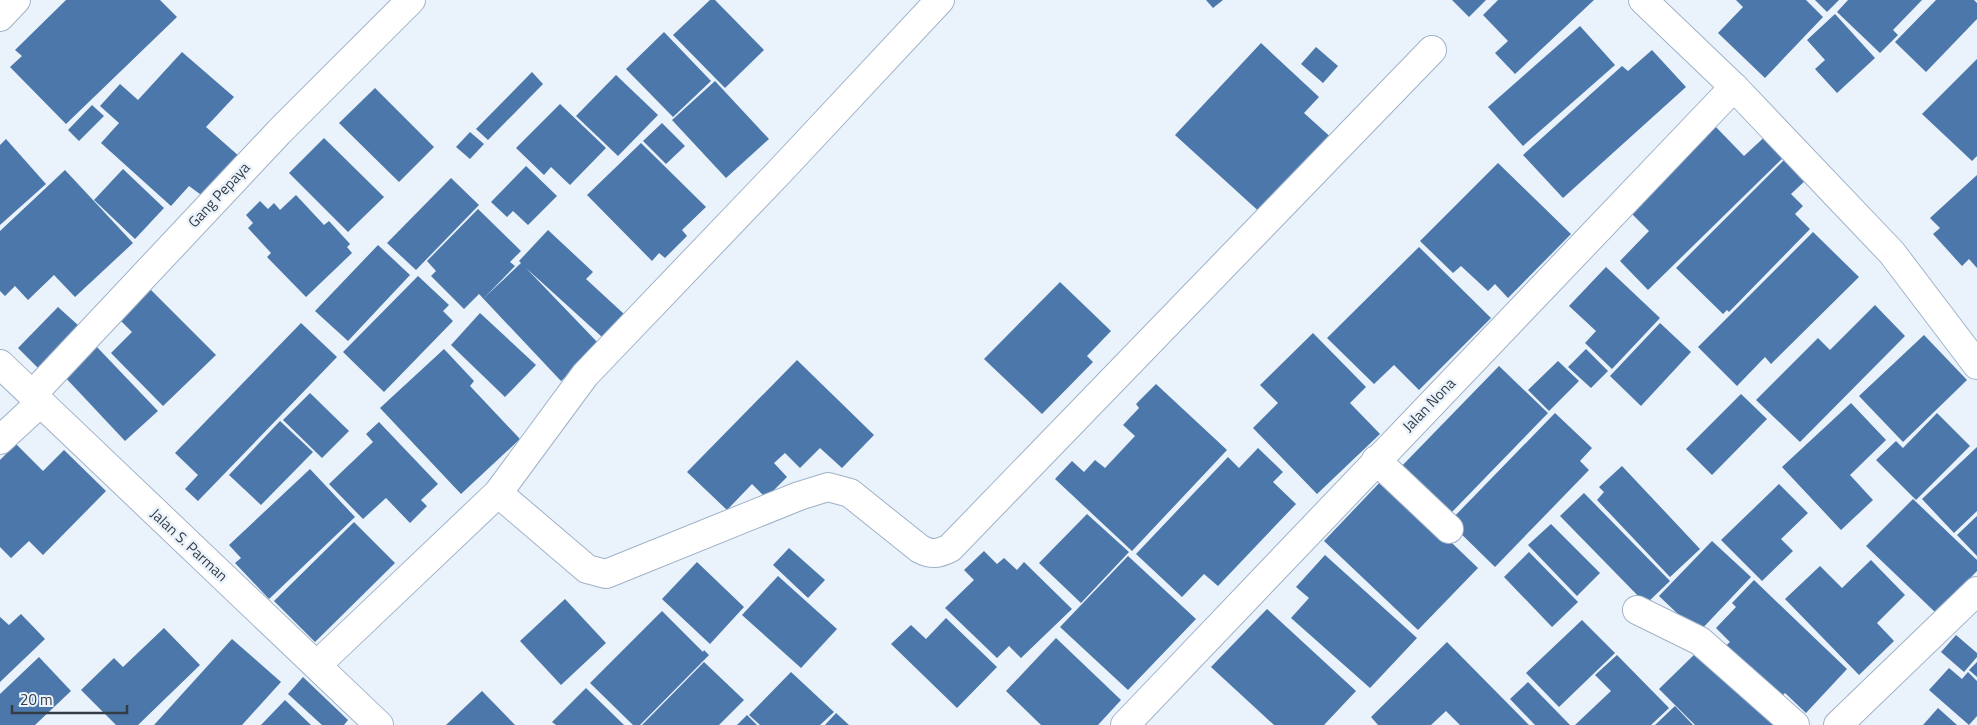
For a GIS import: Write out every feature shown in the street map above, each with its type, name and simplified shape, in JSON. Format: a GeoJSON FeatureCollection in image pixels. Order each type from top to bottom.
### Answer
{"type":"FeatureCollection","features":[{"type":"Feature","properties":{"kind":"street"},"geometry":{"type":"LineString","coordinates":[[0,17],[16,0]]}},
{"type":"Feature","properties":{"kind":"street","name":"Gang Pepaya"},"geometry":{"type":"LineString","coordinates":[[0,440],[279,132],[411,0]]}},
{"type":"Feature","properties":{"kind":"street"},"geometry":{"type":"LineString","coordinates":[[317,666],[498,493],[585,375],[940,0]]}},
{"type":"Feature","properties":{"kind":"street"},"geometry":{"type":"LineString","coordinates":[[1643,0],[1734,87],[1892,253],[1977,365]]}},
{"type":"Feature","properties":{"kind":"street"},"geometry":{"type":"LineString","coordinates":[[498,493],[587,569],[606,574],[799,496],[828,487],[850,493],[920,549],[930,554],[940,553],[950,548],[957,541],[1432,50]]}},
{"type":"Feature","properties":{"kind":"street","name":"Jalan Nona"},"geometry":{"type":"LineString","coordinates":[[1125,725],[1734,87]]}},
{"type":"Feature","properties":{"kind":"street","name":"Jalan S. Parman"},"geometry":{"type":"LineString","coordinates":[[0,364],[379,725]]}},
{"type":"Feature","properties":{"kind":"street"},"geometry":{"type":"LineString","coordinates":[[1376,460],[1449,529]]}},
{"type":"Feature","properties":{"kind":"street"},"geometry":{"type":"LineString","coordinates":[[1838,725],[1977,591]]}},
{"type":"Feature","properties":{"kind":"street"},"geometry":{"type":"LineString","coordinates":[[1637,610],[1700,641],[1795,725]]}},
{"type":"Feature","properties":{"kind":"building"},"geometry":{"type":"Polygon","coordinates":[[[66,0],[160,0],[177,17],[66,124],[10,67],[22,56],[15,50],[66,0]]]}},
{"type":"Feature","properties":{"kind":"building"},"geometry":{"type":"Polygon","coordinates":[[[710,0],[715,0],[764,50],[725,88],[673,35],[710,0]]]}},
{"type":"Feature","properties":{"kind":"building"},"geometry":{"type":"Polygon","coordinates":[[[1206,0],[1223,0],[1213,8],[1206,0]]]}},
{"type":"Feature","properties":{"kind":"building"},"geometry":{"type":"Polygon","coordinates":[[[1452,0],[1486,0],[1469,17],[1452,0]]]}},
{"type":"Feature","properties":{"kind":"building"},"geometry":{"type":"Polygon","coordinates":[[[1498,0],[1594,0],[1515,74],[1495,53],[1508,41],[1483,15],[1498,0]]]}},
{"type":"Feature","properties":{"kind":"building"},"geometry":{"type":"Polygon","coordinates":[[[1736,0],[1806,0],[1823,17],[1765,78],[1718,33],[1743,7],[1736,0]]]}},
{"type":"Feature","properties":{"kind":"building"},"geometry":{"type":"Polygon","coordinates":[[[1815,0],[1839,0],[1827,12],[1815,0]]]}},
{"type":"Feature","properties":{"kind":"building"},"geometry":{"type":"Polygon","coordinates":[[[1848,0],[1922,0],[1893,30],[1898,35],[1880,53],[1837,12],[1848,0]]]}},
{"type":"Feature","properties":{"kind":"building"},"geometry":{"type":"Polygon","coordinates":[[[1936,0],[1974,0],[1977,3],[1977,19],[1926,72],[1895,42],[1936,0]]]}},
{"type":"Feature","properties":{"kind":"building"},"geometry":{"type":"Polygon","coordinates":[[[1835,14],[1875,58],[1837,93],[1815,69],[1825,60],[1807,40],[1835,14]]]}},
{"type":"Feature","properties":{"kind":"building"},"geometry":{"type":"Polygon","coordinates":[[[1580,26],[1615,65],[1523,146],[1488,107],[1580,26]]]}},
{"type":"Feature","properties":{"kind":"building"},"geometry":{"type":"Polygon","coordinates":[[[664,32],[711,81],[673,117],[626,69],[664,32]]]}},
{"type":"Feature","properties":{"kind":"building"},"geometry":{"type":"Polygon","coordinates":[[[1261,43],[1319,97],[1304,113],[1335,141],[1264,216],[1175,135],[1261,43]]]}},
{"type":"Feature","properties":{"kind":"building"},"geometry":{"type":"Polygon","coordinates":[[[1316,47],[1338,66],[1323,83],[1301,64],[1316,47]]]}},
{"type":"Feature","properties":{"kind":"building"},"geometry":{"type":"Polygon","coordinates":[[[1652,50],[1686,87],[1563,198],[1523,155],[1622,66],[1628,71],[1652,50]]]}},
{"type":"Feature","properties":{"kind":"building"},"geometry":{"type":"Polygon","coordinates":[[[182,52],[234,97],[206,127],[240,157],[204,197],[189,186],[171,206],[101,143],[119,123],[100,106],[120,84],[138,100],[182,52]]]}},
{"type":"Feature","properties":{"kind":"building"},"geometry":{"type":"Polygon","coordinates":[[[1977,59],[1977,156],[1972,161],[1922,114],[1977,59]]]}},
{"type":"Feature","properties":{"kind":"building"},"geometry":{"type":"Polygon","coordinates":[[[532,72],[543,84],[488,140],[476,129],[532,72]]]}},
{"type":"Feature","properties":{"kind":"building"},"geometry":{"type":"Polygon","coordinates":[[[616,75],[658,115],[618,156],[576,116],[616,75]]]}},
{"type":"Feature","properties":{"kind":"building"},"geometry":{"type":"Polygon","coordinates":[[[715,81],[769,139],[726,178],[672,120],[715,81]]]}},
{"type":"Feature","properties":{"kind":"building"},"geometry":{"type":"Polygon","coordinates":[[[375,88],[434,147],[399,182],[339,123],[375,88]]]}},
{"type":"Feature","properties":{"kind":"building"},"geometry":{"type":"Polygon","coordinates":[[[560,104],[606,148],[570,185],[551,167],[544,175],[516,148],[560,104]]]}},
{"type":"Feature","properties":{"kind":"building"},"geometry":{"type":"Polygon","coordinates":[[[92,105],[104,116],[79,141],[68,130],[92,105]]]}},
{"type":"Feature","properties":{"kind":"building"},"geometry":{"type":"Polygon","coordinates":[[[662,123],[685,146],[666,164],[643,141],[662,123]]]}},
{"type":"Feature","properties":{"kind":"building"},"geometry":{"type":"Polygon","coordinates":[[[1713,124],[1744,156],[1771,131],[1790,151],[1648,290],[1620,261],[1649,231],[1626,208],[1713,124]]]}},
{"type":"Feature","properties":{"kind":"building"},"geometry":{"type":"Polygon","coordinates":[[[470,132],[484,144],[470,159],[456,147],[470,132]]]}},
{"type":"Feature","properties":{"kind":"building"},"geometry":{"type":"Polygon","coordinates":[[[324,138],[384,197],[348,232],[289,173],[324,138]]]}},
{"type":"Feature","properties":{"kind":"building"},"geometry":{"type":"Polygon","coordinates":[[[6,139],[46,184],[0,225],[0,145],[6,139]]]}},
{"type":"Feature","properties":{"kind":"building"},"geometry":{"type":"Polygon","coordinates":[[[641,143],[706,207],[682,230],[687,236],[665,258],[659,253],[652,261],[587,195],[641,143]]]}},
{"type":"Feature","properties":{"kind":"building"},"geometry":{"type":"Polygon","coordinates":[[[1787,157],[1808,178],[1791,194],[1803,206],[1795,214],[1810,229],[1729,312],[1727,310],[1723,314],[1676,268],[1787,157]]]}},
{"type":"Feature","properties":{"kind":"building"},"geometry":{"type":"Polygon","coordinates":[[[1498,163],[1571,234],[1508,298],[1495,284],[1488,291],[1461,266],[1453,273],[1420,241],[1498,163]]]}},
{"type":"Feature","properties":{"kind":"building"},"geometry":{"type":"Polygon","coordinates":[[[526,166],[557,196],[528,225],[513,211],[507,217],[491,202],[526,166]]]}},
{"type":"Feature","properties":{"kind":"building"},"geometry":{"type":"Polygon","coordinates":[[[123,169],[164,208],[135,239],[94,200],[123,169]]]}},
{"type":"Feature","properties":{"kind":"building"},"geometry":{"type":"Polygon","coordinates":[[[65,170],[133,243],[75,297],[54,275],[28,300],[15,286],[5,296],[0,291],[0,231],[65,170]]]}},
{"type":"Feature","properties":{"kind":"building"},"geometry":{"type":"Polygon","coordinates":[[[1977,175],[1977,268],[1969,259],[1962,266],[1933,234],[1940,228],[1930,218],[1977,175]]]}},
{"type":"Feature","properties":{"kind":"building"},"geometry":{"type":"Polygon","coordinates":[[[451,178],[479,205],[416,270],[387,243],[451,178]]]}},
{"type":"Feature","properties":{"kind":"building"},"geometry":{"type":"Polygon","coordinates":[[[296,195],[324,225],[329,221],[350,244],[347,247],[352,253],[306,297],[267,257],[271,253],[248,228],[253,223],[246,215],[260,201],[268,209],[274,203],[280,210],[296,195]]]}},
{"type":"Feature","properties":{"kind":"building"},"geometry":{"type":"Polygon","coordinates":[[[478,209],[521,251],[510,262],[515,266],[485,297],[521,263],[519,261],[548,230],[593,272],[586,279],[624,314],[602,337],[526,268],[600,345],[561,381],[479,294],[464,309],[431,276],[436,271],[427,261],[478,209]]]}},
{"type":"Feature","properties":{"kind":"building"},"geometry":{"type":"Polygon","coordinates":[[[1813,232],[1859,277],[1771,364],[1765,357],[1737,386],[1698,347],[1813,232]]]}},
{"type":"Feature","properties":{"kind":"building"},"geometry":{"type":"Polygon","coordinates":[[[378,245],[410,275],[348,341],[315,311],[378,245]]]}},
{"type":"Feature","properties":{"kind":"building"},"geometry":{"type":"Polygon","coordinates":[[[1419,247],[1491,318],[1419,390],[1394,365],[1374,384],[1327,338],[1419,247]]]}},
{"type":"Feature","properties":{"kind":"building"},"geometry":{"type":"Polygon","coordinates":[[[1606,267],[1660,318],[1612,369],[1585,343],[1596,331],[1569,306],[1606,267]]]}},
{"type":"Feature","properties":{"kind":"building"},"geometry":{"type":"Polygon","coordinates":[[[418,276],[449,305],[443,311],[453,321],[384,392],[343,352],[418,276]]]}},
{"type":"Feature","properties":{"kind":"building"},"geometry":{"type":"Polygon","coordinates":[[[1060,282],[1111,331],[1087,356],[1093,362],[1042,414],[984,359],[1060,282]]]}},
{"type":"Feature","properties":{"kind":"building"},"geometry":{"type":"Polygon","coordinates":[[[149,288],[216,355],[163,406],[111,353],[132,332],[118,318],[149,288]]]}},
{"type":"Feature","properties":{"kind":"building"},"geometry":{"type":"Polygon","coordinates":[[[1875,305],[1905,336],[1800,442],[1756,400],[1818,338],[1830,350],[1875,305]]]}},
{"type":"Feature","properties":{"kind":"building"},"geometry":{"type":"Polygon","coordinates":[[[58,307],[79,326],[38,368],[18,348],[58,307]]]}},
{"type":"Feature","properties":{"kind":"building"},"geometry":{"type":"Polygon","coordinates":[[[480,313],[536,365],[505,397],[451,345],[480,313]]]}},
{"type":"Feature","properties":{"kind":"building"},"geometry":{"type":"Polygon","coordinates":[[[301,323],[337,357],[198,501],[185,489],[198,475],[175,453],[301,323]]]}},
{"type":"Feature","properties":{"kind":"building"},"geometry":{"type":"Polygon","coordinates":[[[1660,323],[1691,352],[1641,406],[1610,376],[1660,323]]]}},
{"type":"Feature","properties":{"kind":"building"},"geometry":{"type":"Polygon","coordinates":[[[1313,333],[1366,387],[1350,403],[1380,434],[1317,494],[1253,428],[1278,403],[1260,385],[1313,333]]]}},
{"type":"Feature","properties":{"kind":"building"},"geometry":{"type":"Polygon","coordinates":[[[1924,335],[1967,380],[1903,442],[1859,396],[1924,335]]]}},
{"type":"Feature","properties":{"kind":"building"},"geometry":{"type":"Polygon","coordinates":[[[95,345],[158,411],[125,441],[63,375],[95,345]]]}},
{"type":"Feature","properties":{"kind":"building"},"geometry":{"type":"Polygon","coordinates":[[[444,349],[474,381],[470,386],[520,439],[461,494],[380,408],[444,349]]]}},
{"type":"Feature","properties":{"kind":"building"},"geometry":{"type":"Polygon","coordinates":[[[1586,349],[1608,371],[1591,388],[1568,367],[1586,349]]]}},
{"type":"Feature","properties":{"kind":"building"},"geometry":{"type":"Polygon","coordinates":[[[797,360],[874,435],[842,468],[820,448],[800,468],[785,453],[774,463],[787,477],[766,498],[752,484],[727,510],[687,472],[797,360]]]}},
{"type":"Feature","properties":{"kind":"building"},"geometry":{"type":"Polygon","coordinates":[[[1558,361],[1579,381],[1549,411],[1528,390],[1558,361]]]}},
{"type":"Feature","properties":{"kind":"building"},"geometry":{"type":"Polygon","coordinates":[[[1499,366],[1548,413],[1451,513],[1424,486],[1417,493],[1396,472],[1499,366]]]}},
{"type":"Feature","properties":{"kind":"building"},"geometry":{"type":"Polygon","coordinates":[[[1156,384],[1227,450],[1132,551],[1055,479],[1072,461],[1084,472],[1095,460],[1105,468],[1135,436],[1123,425],[1139,408],[1136,404],[1156,384]]]}},
{"type":"Feature","properties":{"kind":"building"},"geometry":{"type":"Polygon","coordinates":[[[310,393],[349,431],[322,458],[283,420],[310,393]]]}},
{"type":"Feature","properties":{"kind":"building"},"geometry":{"type":"Polygon","coordinates":[[[1741,394],[1767,419],[1712,475],[1686,449],[1741,394]]]}},
{"type":"Feature","properties":{"kind":"building"},"geometry":{"type":"Polygon","coordinates":[[[1851,403],[1886,440],[1850,475],[1873,500],[1841,530],[1782,467],[1851,403]]]}},
{"type":"Feature","properties":{"kind":"building"},"geometry":{"type":"Polygon","coordinates":[[[1555,413],[1592,448],[1580,461],[1589,470],[1495,567],[1449,522],[1555,413]]]}},
{"type":"Feature","properties":{"kind":"building"},"geometry":{"type":"Polygon","coordinates":[[[1937,413],[1970,446],[1916,500],[1876,460],[1896,441],[1903,448],[1937,413]]]}},
{"type":"Feature","properties":{"kind":"building"},"geometry":{"type":"Polygon","coordinates":[[[280,421],[313,452],[261,505],[229,475],[280,421]]]}},
{"type":"Feature","properties":{"kind":"building"},"geometry":{"type":"Polygon","coordinates":[[[379,422],[438,484],[421,500],[427,506],[410,523],[386,498],[363,519],[329,484],[373,442],[366,434],[379,422]]]}},
{"type":"Feature","properties":{"kind":"building"},"geometry":{"type":"Polygon","coordinates":[[[16,444],[43,471],[64,450],[106,491],[43,555],[29,541],[11,558],[0,547],[0,460],[16,444]]]}},
{"type":"Feature","properties":{"kind":"building"},"geometry":{"type":"Polygon","coordinates":[[[1977,447],[1977,511],[1954,533],[1922,499],[1977,447]]]}},
{"type":"Feature","properties":{"kind":"building"},"geometry":{"type":"Polygon","coordinates":[[[1258,448],[1283,472],[1273,482],[1296,504],[1218,586],[1204,574],[1182,597],[1136,554],[1228,457],[1239,468],[1258,448]]]}},
{"type":"Feature","properties":{"kind":"building"},"geometry":{"type":"Polygon","coordinates":[[[1622,466],[1700,549],[1670,577],[1597,500],[1604,492],[1599,487],[1622,466]]]}},
{"type":"Feature","properties":{"kind":"building"},"geometry":{"type":"Polygon","coordinates":[[[310,469],[355,517],[269,599],[235,563],[241,558],[229,545],[310,469]]]}},
{"type":"Feature","properties":{"kind":"building"},"geometry":{"type":"Polygon","coordinates":[[[1384,478],[1478,568],[1418,630],[1324,541],[1384,478]]]}},
{"type":"Feature","properties":{"kind":"building"},"geometry":{"type":"Polygon","coordinates":[[[1779,484],[1808,513],[1781,539],[1793,551],[1762,581],[1721,540],[1779,484]]]}},
{"type":"Feature","properties":{"kind":"building"},"geometry":{"type":"Polygon","coordinates":[[[1584,493],[1670,581],[1646,604],[1560,516],[1584,493]]]}},
{"type":"Feature","properties":{"kind":"building"},"geometry":{"type":"Polygon","coordinates":[[[1913,499],[1977,560],[1977,571],[1936,613],[1866,546],[1913,499]]]}},
{"type":"Feature","properties":{"kind":"building"},"geometry":{"type":"Polygon","coordinates":[[[1087,514],[1129,552],[1081,603],[1039,563],[1087,514]]]}},
{"type":"Feature","properties":{"kind":"building"},"geometry":{"type":"Polygon","coordinates":[[[1977,516],[1977,556],[1957,535],[1977,516]]]}},
{"type":"Feature","properties":{"kind":"building"},"geometry":{"type":"Polygon","coordinates":[[[354,522],[395,563],[315,642],[274,601],[354,522]]]}},
{"type":"Feature","properties":{"kind":"building"},"geometry":{"type":"Polygon","coordinates":[[[1551,524],[1600,573],[1577,596],[1528,545],[1551,524]]]}},
{"type":"Feature","properties":{"kind":"building"},"geometry":{"type":"Polygon","coordinates":[[[1712,541],[1751,577],[1698,633],[1659,596],[1712,541]]]}},
{"type":"Feature","properties":{"kind":"building"},"geometry":{"type":"Polygon","coordinates":[[[789,548],[825,580],[808,598],[773,565],[789,548]]]}},
{"type":"Feature","properties":{"kind":"building"},"geometry":{"type":"Polygon","coordinates":[[[984,551],[997,564],[1004,558],[1017,570],[1024,562],[1072,609],[1021,658],[1009,646],[997,658],[945,608],[974,580],[964,570],[984,551]]]}},
{"type":"Feature","properties":{"kind":"building"},"geometry":{"type":"Polygon","coordinates":[[[1529,552],[1578,602],[1552,627],[1504,577],[1529,552]]]}},
{"type":"Feature","properties":{"kind":"building"},"geometry":{"type":"Polygon","coordinates":[[[1325,555],[1417,638],[1370,688],[1291,618],[1309,598],[1296,587],[1325,555]]]}},
{"type":"Feature","properties":{"kind":"building"},"geometry":{"type":"Polygon","coordinates":[[[1128,556],[1196,619],[1128,690],[1060,627],[1128,556]]]}},
{"type":"Feature","properties":{"kind":"building"},"geometry":{"type":"Polygon","coordinates":[[[1871,560],[1905,595],[1877,623],[1894,641],[1859,675],[1785,599],[1820,566],[1842,588],[1871,560]]]}},
{"type":"Feature","properties":{"kind":"building"},"geometry":{"type":"Polygon","coordinates":[[[697,562],[744,607],[710,644],[662,599],[697,562]]]}},
{"type":"Feature","properties":{"kind":"building"},"geometry":{"type":"Polygon","coordinates":[[[778,576],[837,629],[801,668],[742,615],[778,576]]]}},
{"type":"Feature","properties":{"kind":"building"},"geometry":{"type":"Polygon","coordinates":[[[1754,580],[1847,669],[1806,713],[1785,693],[1776,702],[1721,650],[1730,642],[1716,628],[1736,607],[1732,603],[1754,580]]]}},
{"type":"Feature","properties":{"kind":"building"},"geometry":{"type":"Polygon","coordinates":[[[565,599],[606,643],[561,685],[520,641],[565,599]]]}},
{"type":"Feature","properties":{"kind":"building"},"geometry":{"type":"Polygon","coordinates":[[[1267,609],[1356,691],[1324,725],[1274,725],[1211,667],[1267,609]]]}},
{"type":"Feature","properties":{"kind":"building"},"geometry":{"type":"Polygon","coordinates":[[[662,611],[703,652],[704,650],[709,655],[640,725],[633,725],[590,683],[662,611]]]}},
{"type":"Feature","properties":{"kind":"building"},"geometry":{"type":"Polygon","coordinates":[[[21,614],[45,639],[0,682],[0,617],[9,625],[21,614]]]}},
{"type":"Feature","properties":{"kind":"building"},"geometry":{"type":"Polygon","coordinates":[[[946,618],[997,667],[957,708],[891,644],[911,625],[926,639],[946,618]]]}},
{"type":"Feature","properties":{"kind":"building"},"geometry":{"type":"Polygon","coordinates":[[[1582,620],[1615,653],[1559,707],[1526,673],[1582,620]]]}},
{"type":"Feature","properties":{"kind":"building"},"geometry":{"type":"Polygon","coordinates":[[[164,628],[200,665],[138,725],[116,725],[81,690],[114,658],[123,667],[164,628]]]}},
{"type":"Feature","properties":{"kind":"building"},"geometry":{"type":"Polygon","coordinates":[[[1956,635],[1977,653],[1977,657],[1964,672],[1941,652],[1956,635]]]}},
{"type":"Feature","properties":{"kind":"building"},"geometry":{"type":"Polygon","coordinates":[[[1056,638],[1121,700],[1098,725],[1041,725],[1006,691],[1056,638]]]}},
{"type":"Feature","properties":{"kind":"building"},"geometry":{"type":"Polygon","coordinates":[[[232,639],[281,682],[242,725],[154,725],[232,639]]]}},
{"type":"Feature","properties":{"kind":"building"},"geometry":{"type":"Polygon","coordinates":[[[1447,642],[1529,725],[1460,725],[1446,711],[1431,725],[1378,725],[1371,717],[1447,642]]]}},
{"type":"Feature","properties":{"kind":"building"},"geometry":{"type":"Polygon","coordinates":[[[1699,650],[1773,725],[1695,725],[1659,689],[1699,650]]]}},
{"type":"Feature","properties":{"kind":"building"},"geometry":{"type":"Polygon","coordinates":[[[1617,655],[1669,708],[1651,725],[1575,725],[1611,691],[1595,675],[1617,655]]]}},
{"type":"Feature","properties":{"kind":"building"},"geometry":{"type":"Polygon","coordinates":[[[39,657],[71,691],[35,725],[0,725],[0,694],[39,657]]]}},
{"type":"Feature","properties":{"kind":"building"},"geometry":{"type":"Polygon","coordinates":[[[704,662],[744,700],[719,725],[642,725],[704,662]]]}},
{"type":"Feature","properties":{"kind":"building"},"geometry":{"type":"Polygon","coordinates":[[[1977,662],[1977,677],[1969,670],[1977,662]]]}},
{"type":"Feature","properties":{"kind":"building"},"geometry":{"type":"Polygon","coordinates":[[[1949,668],[1962,679],[1968,672],[1977,681],[1977,716],[1969,725],[1929,690],[1949,668]]]}},
{"type":"Feature","properties":{"kind":"building"},"geometry":{"type":"Polygon","coordinates":[[[791,672],[834,712],[820,725],[760,725],[749,715],[791,672]]]}},
{"type":"Feature","properties":{"kind":"building"},"geometry":{"type":"Polygon","coordinates":[[[303,677],[348,720],[344,725],[322,725],[288,694],[303,677]]]}},
{"type":"Feature","properties":{"kind":"building"},"geometry":{"type":"Polygon","coordinates":[[[1528,682],[1570,725],[1535,725],[1510,699],[1528,682]]]}},
{"type":"Feature","properties":{"kind":"building"},"geometry":{"type":"Polygon","coordinates":[[[586,688],[624,725],[556,725],[552,722],[586,688]]]}},
{"type":"Feature","properties":{"kind":"building"},"geometry":{"type":"Polygon","coordinates":[[[482,691],[515,725],[446,725],[482,691]]]}},
{"type":"Feature","properties":{"kind":"building"},"geometry":{"type":"Polygon","coordinates":[[[285,700],[311,725],[261,725],[285,700]]]}},
{"type":"Feature","properties":{"kind":"building"},"geometry":{"type":"Polygon","coordinates":[[[1675,706],[1693,725],[1655,725],[1675,706]]]}},
{"type":"Feature","properties":{"kind":"building"},"geometry":{"type":"Polygon","coordinates":[[[1938,708],[1957,725],[1923,725],[1938,708]]]}},
{"type":"Feature","properties":{"kind":"building"},"geometry":{"type":"Polygon","coordinates":[[[836,713],[849,725],[825,725],[836,713]]]}},
{"type":"Feature","properties":{"kind":"building"},"geometry":{"type":"Polygon","coordinates":[[[747,715],[757,725],[737,725],[747,715]]]}}]}
